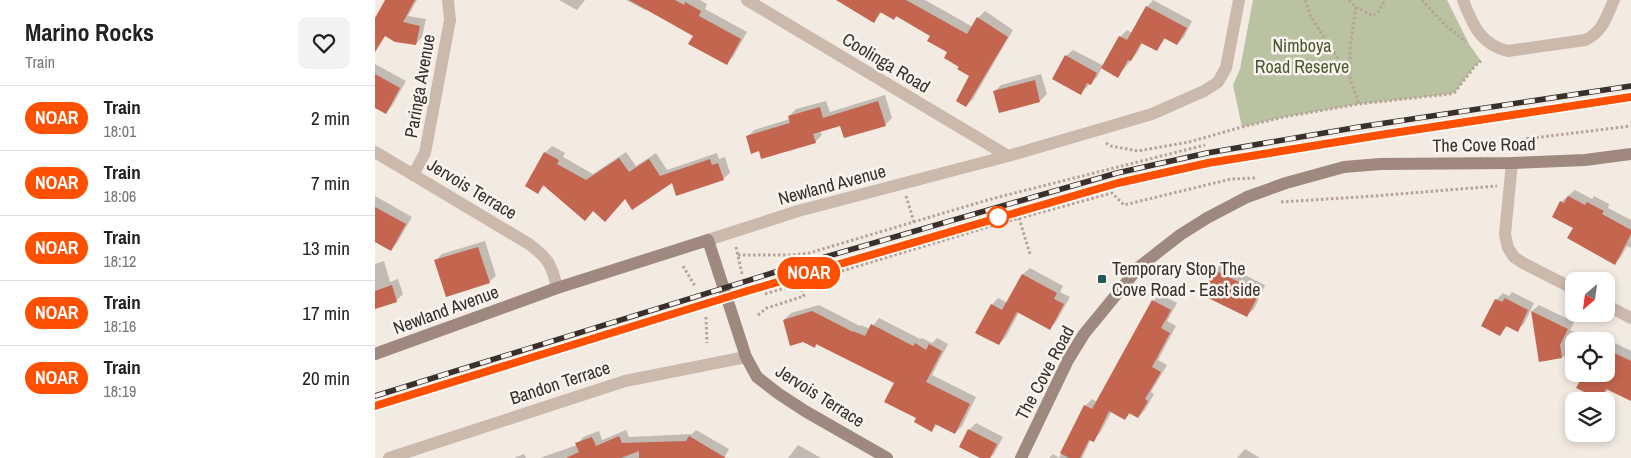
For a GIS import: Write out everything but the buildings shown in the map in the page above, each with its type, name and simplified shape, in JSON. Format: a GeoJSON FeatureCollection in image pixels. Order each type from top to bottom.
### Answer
{"type":"FeatureCollection","features":[{"type":"Feature","properties":{"kind":"street","name":"Paringa Avenue"},"geometry":{"type":"LineString","coordinates":[[413,175],[425,153],[450,20],[448,0]]}},
{"type":"Feature","properties":{"kind":"street","name":"Coolinga Road"},"geometry":{"type":"LineString","coordinates":[[747,0],[1008,156]]}},
{"type":"Feature","properties":{"kind":"street","name":"Newland Avenue"},"geometry":{"type":"LineString","coordinates":[[375,354],[557,288],[798,211],[1008,156],[1152,114],[1212,86],[1223,76],[1239,0]]}},
{"type":"Feature","properties":{"kind":"street"},"geometry":{"type":"LineString","coordinates":[[1463,0],[1475,27],[1487,42],[1499,49],[1508,51],[1585,40],[1594,36],[1600,30],[1614,0]]}},
{"type":"Feature","properties":{"kind":"street","name":"Jervois Terrace"},"geometry":{"type":"LineString","coordinates":[[375,152],[529,244],[544,255],[553,270],[557,288]]}},
{"type":"Feature","properties":{"kind":"street","name":"The Cove Road"},"geometry":{"type":"LineString","coordinates":[[1021,458],[1068,360],[1084,334],[1139,267],[1180,235],[1247,197],[1268,188],[1344,168],[1380,164],[1512,163],[1585,160],[1631,154]]}},
{"type":"Feature","properties":{"kind":"street"},"geometry":{"type":"LineString","coordinates":[[1512,163],[1505,234],[1508,248],[1514,257],[1523,263],[1565,284]]}},
{"type":"Feature","properties":{"kind":"street","name":"Jervois Terrace"},"geometry":{"type":"LineString","coordinates":[[708,240],[746,357],[757,377],[805,411],[887,458]]}},
{"type":"Feature","properties":{"kind":"street"},"geometry":{"type":"LineString","coordinates":[[1615,310],[1631,318]]}},
{"type":"Feature","properties":{"kind":"street","name":"Bandon Terrace"},"geometry":{"type":"LineString","coordinates":[[389,458],[424,452],[625,381],[746,357]]}},
{"type":"Feature","properties":{"kind":"path"},"geometry":{"type":"LineString","coordinates":[[1305,0],[1311,17],[1350,78],[1359,104]]}},
{"type":"Feature","properties":{"kind":"path"},"geometry":{"type":"LineString","coordinates":[[1349,0],[1355,7],[1373,16],[1378,12],[1385,0]]}},
{"type":"Feature","properties":{"kind":"path"},"geometry":{"type":"LineString","coordinates":[[1422,0],[1444,24],[1469,44]]}},
{"type":"Feature","properties":{"kind":"path"},"geometry":{"type":"LineString","coordinates":[[1350,78],[1350,49],[1355,7]]}},
{"type":"Feature","properties":{"kind":"path"},"geometry":{"type":"LineString","coordinates":[[1105,143],[1111,146],[1138,151],[1189,142],[1276,119],[1359,104],[1455,92],[1481,61]]}},
{"type":"Feature","properties":{"kind":"path"},"geometry":{"type":"LineString","coordinates":[[1512,163],[1521,140],[1631,126]]}},
{"type":"Feature","properties":{"kind":"path"},"geometry":{"type":"LineString","coordinates":[[1189,142],[1191,148]]}},
{"type":"Feature","properties":{"kind":"path"},"geometry":{"type":"LineString","coordinates":[[737,255],[809,253],[991,199],[1205,145]]}},
{"type":"Feature","properties":{"kind":"path"},"geometry":{"type":"LineString","coordinates":[[1138,151],[1141,160]]}},
{"type":"Feature","properties":{"kind":"path"},"geometry":{"type":"LineString","coordinates":[[765,294],[1019,218],[1112,193],[1123,205],[1231,179],[1255,178]]}},
{"type":"Feature","properties":{"kind":"path"},"geometry":{"type":"LineString","coordinates":[[1281,202],[1510,185]]}},
{"type":"Feature","properties":{"kind":"path"},"geometry":{"type":"LineString","coordinates":[[906,195],[914,222]]}},
{"type":"Feature","properties":{"kind":"path"},"geometry":{"type":"LineString","coordinates":[[1019,218],[1030,254]]}},
{"type":"Feature","properties":{"kind":"path"},"geometry":{"type":"LineString","coordinates":[[736,247],[742,274]]}},
{"type":"Feature","properties":{"kind":"path"},"geometry":{"type":"LineString","coordinates":[[683,266],[695,286]]}},
{"type":"Feature","properties":{"kind":"path"},"geometry":{"type":"LineString","coordinates":[[758,315],[767,308],[804,296],[799,284]]}},
{"type":"Feature","properties":{"kind":"path"},"geometry":{"type":"LineString","coordinates":[[705,317],[707,343]]}},
{"type":"Feature","properties":{"kind":"green space","name":"Nimboya Road Reserve"},"geometry":{"type":"Polygon","coordinates":[[[1253,0],[1447,0],[1469,44],[1481,61],[1455,92],[1450,94],[1359,104],[1284,117],[1242,127],[1233,85],[1240,69],[1253,0]]]}},
{"type":"Feature","properties":{"kind":"railway"},"geometry":{"type":"LineString","coordinates":[[375,396],[811,261],[1117,173],[1207,153],[1359,127],[1631,86]]}},
{"type":"Feature","properties":{"kind":"railway"},"geometry":{"type":"LineString","coordinates":[[375,406],[746,291],[1118,183],[1208,163],[1631,97]]}},
{"type":"Feature","properties":{"kind":"train","name":"NOAR"},"geometry":{"type":"LineString","coordinates":[[375,406],[747,291],[1118,183],[1208,163],[1631,97]]}},
{"type":"Feature","properties":{"kind":"place","name":"Temporary Stop The Cove Road - East side"},"geometry":{"type":"Point","coordinates":[1102,279]}}]}
